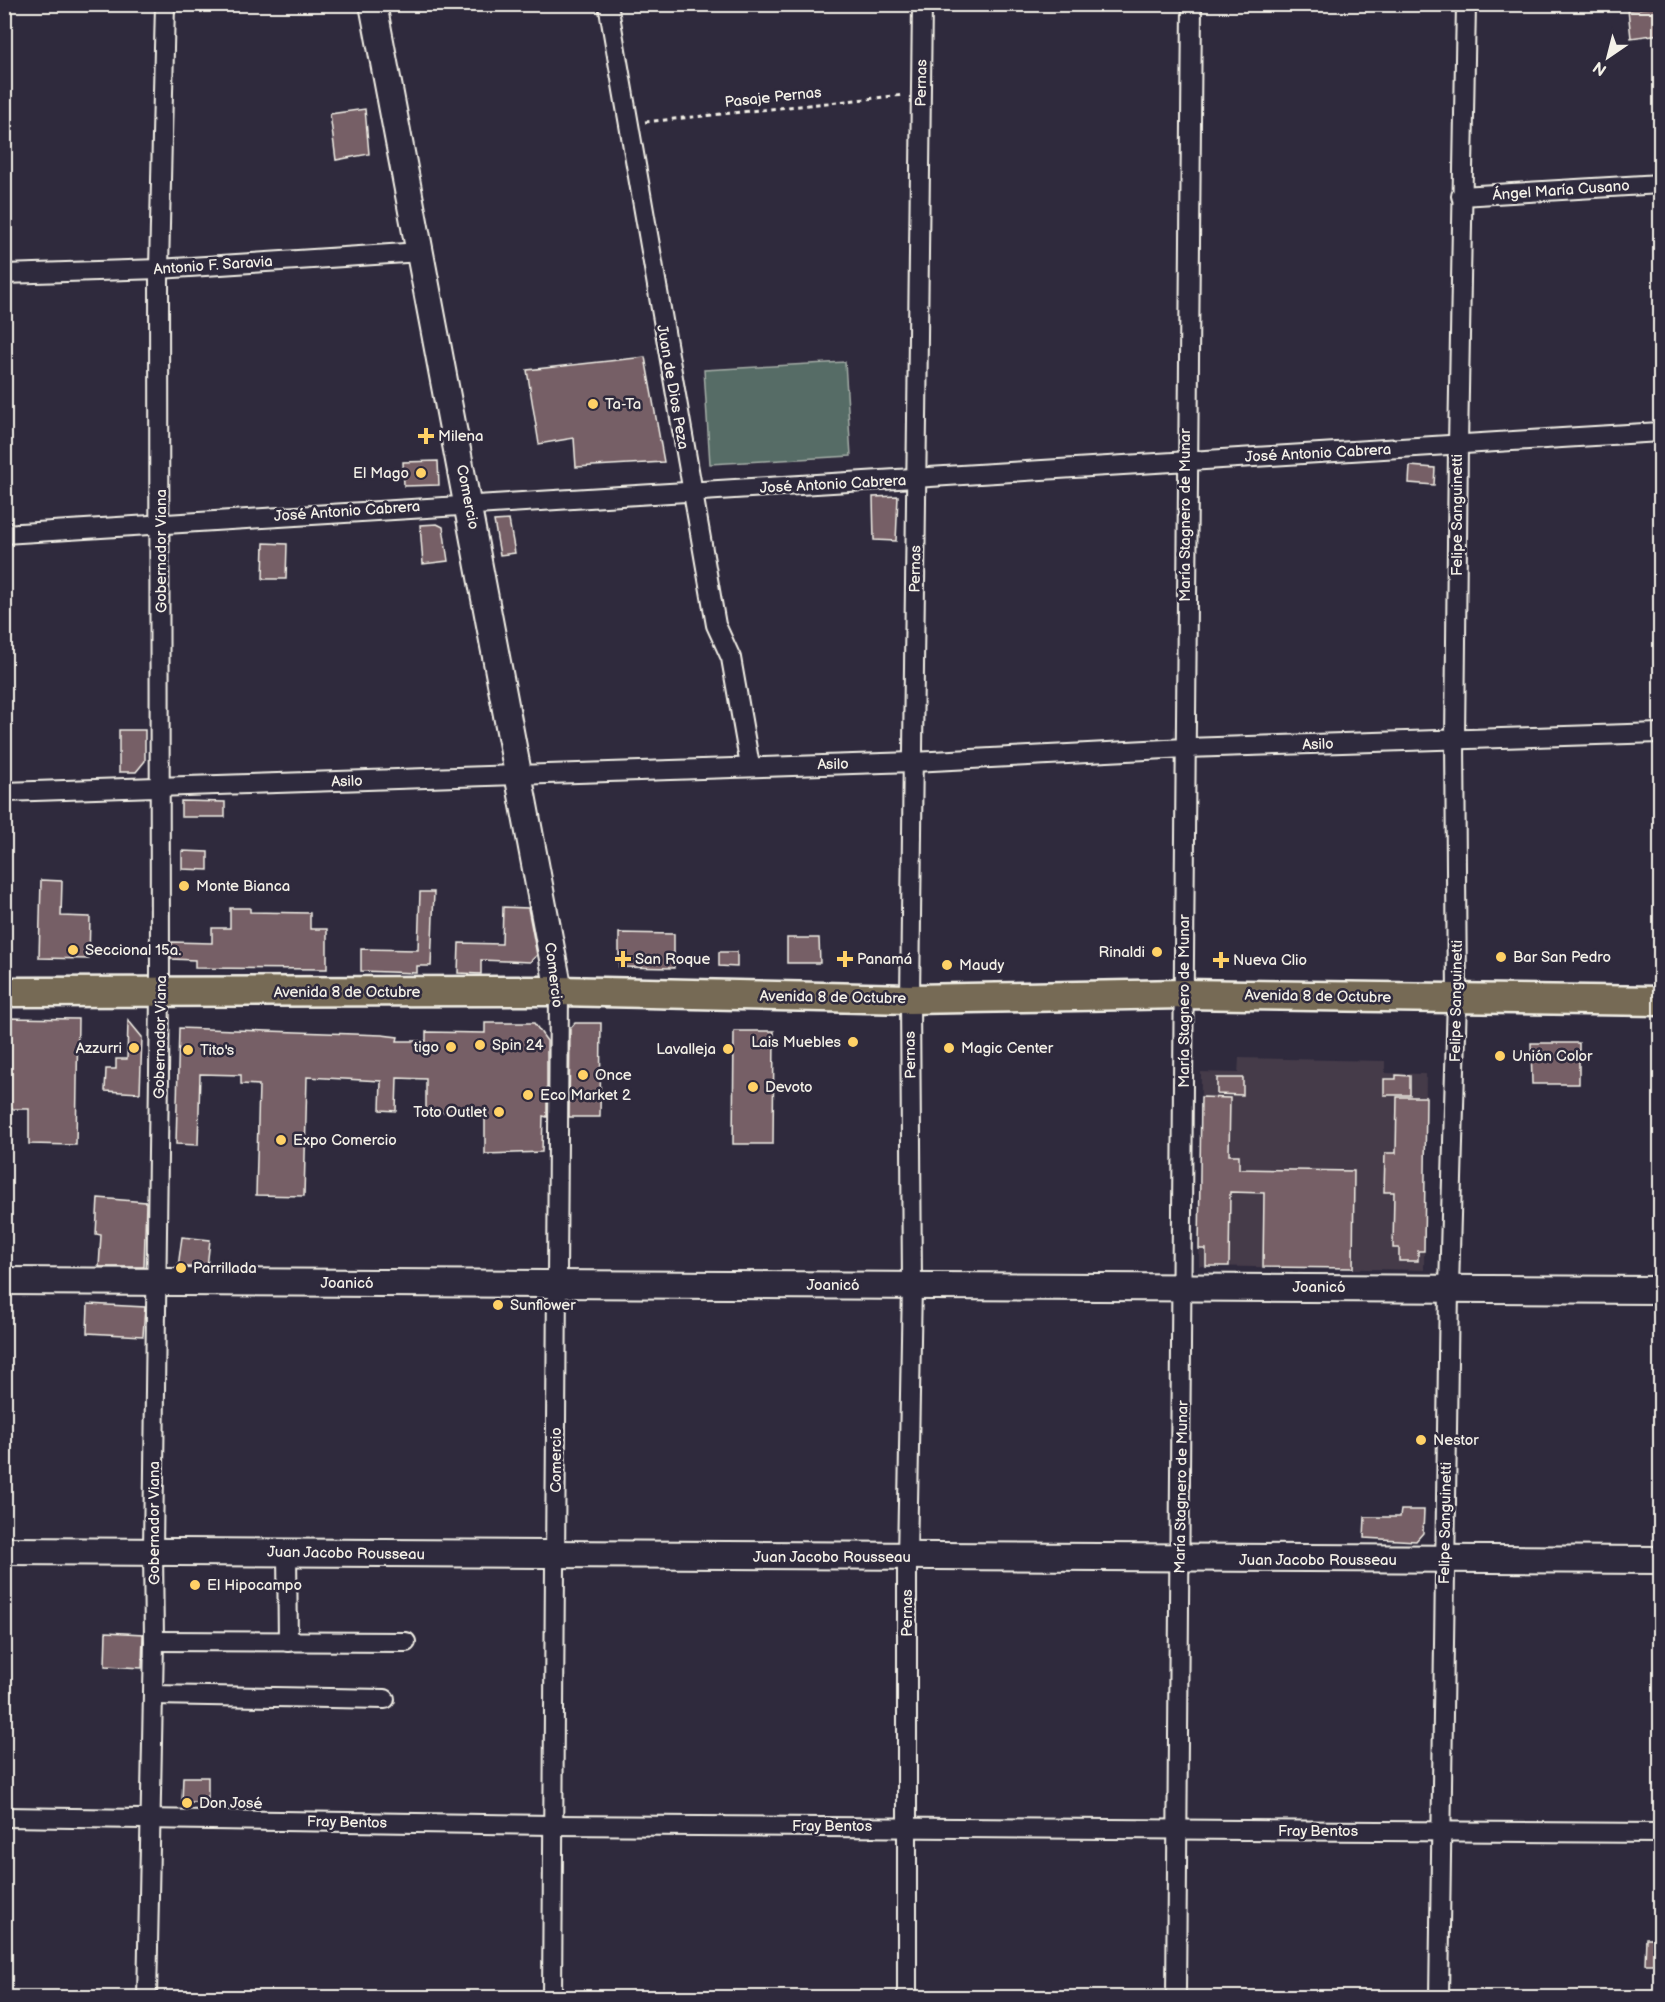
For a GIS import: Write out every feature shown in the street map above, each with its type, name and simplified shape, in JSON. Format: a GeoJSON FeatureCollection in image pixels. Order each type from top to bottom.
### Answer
{"type":"FeatureCollection","features":[{"type":"Feature","properties":{"kind":"main road","name":"Avenida 8 de Octubre"},"geometry":{"type":"LineString","coordinates":[[4,992],[559,991],[909,999],[1184,994],[1660,1001]]}},
{"type":"Feature","properties":{"kind":"street","name":"Gobernador Viana"},"geometry":{"type":"LineString","coordinates":[[147,1998],[154,1641],[153,1550],[160,993],[159,269],[165,4]]}},
{"type":"Feature","properties":{"kind":"street","name":"Comercio"},"geometry":{"type":"LineString","coordinates":[[373,4],[559,991],[552,1998]]}},
{"type":"Feature","properties":{"kind":"street","name":"Juan de Dios Peza"},"geometry":{"type":"LineString","coordinates":[[608,4],[627,124],[716,625],[731,658],[750,766]]}},
{"type":"Feature","properties":{"kind":"street","name":"Pernas"},"geometry":{"type":"LineString","coordinates":[[907,1998],[907,1557],[912,1285],[909,999],[922,4]]}},
{"type":"Feature","properties":{"kind":"street","name":"María Stagnero de Munar"},"geometry":{"type":"LineString","coordinates":[[1176,1998],[1186,748],[1184,461],[1192,4]]}},
{"type":"Feature","properties":{"kind":"street","name":"Felipe Sanguinetti"},"geometry":{"type":"LineString","coordinates":[[1439,1998],[1443,1832],[1444,1560],[1457,997],[1455,740],[1461,196],[1466,4]]}},
{"type":"Feature","properties":{"kind":"street","name":"Ángel María Cusano"},"geometry":{"type":"LineString","coordinates":[[1461,196],[1660,184]]}},
{"type":"Feature","properties":{"kind":"street","name":"Antonio F. Saravia"},"geometry":{"type":"LineString","coordinates":[[4,274],[159,269],[421,252]]}},
{"type":"Feature","properties":{"kind":"street","name":"José Antonio Cabrera"},"geometry":{"type":"LineString","coordinates":[[4,534],[1660,432]]}},
{"type":"Feature","properties":{"kind":"street","name":"Asilo"},"geometry":{"type":"LineString","coordinates":[[4,792],[913,762],[1186,748],[1660,733]]}},
{"type":"Feature","properties":{"kind":"street","name":"Joanicó"},"geometry":{"type":"LineString","coordinates":[[4,1281],[1660,1290]]}},
{"type":"Feature","properties":{"kind":"street","name":"Juan Jacobo Rousseau"},"geometry":{"type":"LineString","coordinates":[[4,1551],[153,1550],[555,1556],[1660,1560]]}},
{"type":"Feature","properties":{"kind":"street"},"geometry":{"type":"LineString","coordinates":[[287,1553],[288,1642]]}},
{"type":"Feature","properties":{"kind":"street"},"geometry":{"type":"LineString","coordinates":[[154,1641],[406,1642]]}},
{"type":"Feature","properties":{"kind":"street"},"geometry":{"type":"LineString","coordinates":[[153,1695],[385,1699]]}},
{"type":"Feature","properties":{"kind":"street","name":"Fray Bentos"},"geometry":{"type":"LineString","coordinates":[[4,1817],[552,1825],[1660,1833]]}},
{"type":"Feature","properties":{"kind":"path","name":"Pasaje Pernas"},"geometry":{"type":"LineString","coordinates":[[627,124],[921,94]]}},
{"type":"Feature","properties":{"kind":"shaded area"},"geometry":{"type":"Polygon","coordinates":[[[1239,1058],[1385,1061],[1385,1073],[1426,1074],[1424,1270],[1199,1266],[1201,1072],[1238,1073],[1239,1058]]]}},
{"type":"Feature","properties":{"kind":"green space"},"geometry":{"type":"Polygon","coordinates":[[[845,362],[851,456],[710,464],[704,370],[845,362]]]}},
{"type":"Feature","properties":{"kind":"building"},"geometry":{"type":"Polygon","coordinates":[[[1660,6],[1660,34],[1631,38],[1628,10],[1660,6]]]}},
{"type":"Feature","properties":{"kind":"building"},"geometry":{"type":"Polygon","coordinates":[[[365,109],[369,154],[336,160],[330,114],[365,109]]]}},
{"type":"Feature","properties":{"kind":"building","name":"Ta-Ta"},"geometry":{"type":"Polygon","coordinates":[[[645,357],[664,462],[576,467],[574,438],[539,444],[527,370],[645,357]]]}},
{"type":"Feature","properties":{"kind":"building","name":"El Mago"},"geometry":{"type":"Polygon","coordinates":[[[438,461],[439,485],[404,486],[403,462],[438,461]]]}},
{"type":"Feature","properties":{"kind":"building"},"geometry":{"type":"Polygon","coordinates":[[[1410,466],[1435,468],[1434,485],[1409,483],[1410,466]]]}},
{"type":"Feature","properties":{"kind":"building"},"geometry":{"type":"Polygon","coordinates":[[[898,496],[896,541],[874,540],[873,497],[898,496]]]}},
{"type":"Feature","properties":{"kind":"building"},"geometry":{"type":"Polygon","coordinates":[[[509,520],[515,553],[500,555],[494,521],[509,520]]]}},
{"type":"Feature","properties":{"kind":"building"},"geometry":{"type":"Polygon","coordinates":[[[437,524],[443,527],[448,561],[423,564],[420,525],[437,524]]]}},
{"type":"Feature","properties":{"kind":"building"},"geometry":{"type":"Polygon","coordinates":[[[264,543],[287,544],[286,579],[263,579],[264,543]]]}},
{"type":"Feature","properties":{"kind":"building"},"geometry":{"type":"Polygon","coordinates":[[[119,730],[145,730],[145,761],[136,772],[119,772],[119,730]]]}},
{"type":"Feature","properties":{"kind":"building"},"geometry":{"type":"Polygon","coordinates":[[[181,801],[225,802],[225,817],[181,817],[181,801]]]}},
{"type":"Feature","properties":{"kind":"building"},"geometry":{"type":"Polygon","coordinates":[[[182,851],[208,852],[208,870],[182,869],[182,851]]]}},
{"type":"Feature","properties":{"kind":"building"},"geometry":{"type":"Polygon","coordinates":[[[41,880],[62,881],[61,916],[90,917],[89,959],[39,958],[41,880]]]}},
{"type":"Feature","properties":{"kind":"building"},"geometry":{"type":"Polygon","coordinates":[[[420,892],[434,892],[431,966],[417,966],[417,973],[361,971],[361,949],[418,950],[420,892]]]}},
{"type":"Feature","properties":{"kind":"building"},"geometry":{"type":"Polygon","coordinates":[[[503,907],[528,908],[537,955],[530,962],[481,960],[481,974],[458,973],[459,943],[502,944],[503,907]]]}},
{"type":"Feature","properties":{"kind":"building"},"geometry":{"type":"Polygon","coordinates":[[[230,908],[250,908],[250,912],[310,913],[310,929],[327,929],[327,969],[195,968],[195,960],[171,959],[172,942],[212,943],[212,928],[230,928],[230,908]]]}},
{"type":"Feature","properties":{"kind":"building"},"geometry":{"type":"Polygon","coordinates":[[[619,933],[674,934],[674,968],[619,967],[619,933]]]}},
{"type":"Feature","properties":{"kind":"building"},"geometry":{"type":"Polygon","coordinates":[[[787,938],[819,938],[820,963],[787,963],[787,938]]]}},
{"type":"Feature","properties":{"kind":"building"},"geometry":{"type":"Polygon","coordinates":[[[719,952],[737,952],[737,967],[719,966],[719,952]]]}},
{"type":"Feature","properties":{"kind":"building"},"geometry":{"type":"Polygon","coordinates":[[[4,1018],[78,1019],[76,1145],[29,1144],[29,1109],[4,1109],[4,1018]]]}},
{"type":"Feature","properties":{"kind":"building"},"geometry":{"type":"Polygon","coordinates":[[[128,1020],[142,1037],[140,1093],[105,1091],[106,1069],[116,1069],[116,1059],[127,1059],[128,1020]]]}},
{"type":"Feature","properties":{"kind":"building"},"geometry":{"type":"Polygon","coordinates":[[[485,1023],[534,1023],[547,1041],[547,1117],[543,1116],[542,1152],[485,1154],[485,1112],[426,1112],[426,1079],[397,1078],[396,1111],[380,1110],[381,1081],[307,1077],[304,1196],[256,1195],[259,1085],[241,1084],[241,1075],[200,1074],[198,1145],[176,1144],[179,1028],[382,1035],[398,1037],[397,1041],[426,1041],[426,1032],[485,1033],[485,1023]]]}},
{"type":"Feature","properties":{"kind":"building","name":"Once"},"geometry":{"type":"Polygon","coordinates":[[[575,1023],[601,1023],[600,1117],[569,1117],[570,1029],[575,1023]]]}},
{"type":"Feature","properties":{"kind":"building","name":"Devoto"},"geometry":{"type":"Polygon","coordinates":[[[734,1031],[774,1031],[773,1144],[733,1144],[734,1031]]]}},
{"type":"Feature","properties":{"kind":"building"},"geometry":{"type":"Polygon","coordinates":[[[1531,1043],[1579,1043],[1579,1084],[1532,1084],[1531,1043]]]}},
{"type":"Feature","properties":{"kind":"building"},"geometry":{"type":"Polygon","coordinates":[[[1396,1075],[1410,1076],[1410,1095],[1384,1095],[1384,1079],[1396,1079],[1396,1075]]]}},
{"type":"Feature","properties":{"kind":"building"},"geometry":{"type":"Polygon","coordinates":[[[1217,1078],[1243,1078],[1243,1095],[1217,1094],[1217,1078]]]}},
{"type":"Feature","properties":{"kind":"building"},"geometry":{"type":"Polygon","coordinates":[[[1201,1097],[1230,1098],[1229,1155],[1239,1155],[1239,1169],[1354,1171],[1353,1268],[1263,1267],[1264,1193],[1230,1192],[1229,1266],[1206,1266],[1206,1249],[1199,1249],[1201,1097]]]}},
{"type":"Feature","properties":{"kind":"building"},"geometry":{"type":"Polygon","coordinates":[[[1397,1097],[1426,1097],[1424,1251],[1418,1251],[1418,1261],[1399,1261],[1399,1248],[1393,1248],[1394,1192],[1384,1192],[1385,1153],[1396,1153],[1397,1097]]]}},
{"type":"Feature","properties":{"kind":"building"},"geometry":{"type":"Polygon","coordinates":[[[98,1198],[146,1202],[144,1267],[99,1267],[101,1235],[96,1234],[98,1198]]]}},
{"type":"Feature","properties":{"kind":"building"},"geometry":{"type":"Polygon","coordinates":[[[182,1237],[210,1240],[207,1267],[178,1267],[182,1237]]]}},
{"type":"Feature","properties":{"kind":"building"},"geometry":{"type":"Polygon","coordinates":[[[88,1304],[145,1307],[143,1336],[87,1333],[88,1304]]]}},
{"type":"Feature","properties":{"kind":"building"},"geometry":{"type":"Polygon","coordinates":[[[1401,1510],[1424,1510],[1423,1533],[1416,1541],[1364,1538],[1365,1517],[1400,1517],[1401,1510]]]}},
{"type":"Feature","properties":{"kind":"building"},"geometry":{"type":"Polygon","coordinates":[[[106,1632],[143,1634],[142,1668],[105,1666],[106,1632]]]}},
{"type":"Feature","properties":{"kind":"building"},"geometry":{"type":"Polygon","coordinates":[[[183,1777],[208,1777],[208,1802],[182,1802],[183,1777]]]}},
{"type":"Feature","properties":{"kind":"building"},"geometry":{"type":"Polygon","coordinates":[[[1646,1938],[1660,1938],[1660,1964],[1645,1964],[1646,1938]]]}},
{"type":"Feature","properties":{"kind":"place","name":"Ta-Ta"},"geometry":{"type":"Point","coordinates":[593,404]}},
{"type":"Feature","properties":{"kind":"place","name":"Milena"},"geometry":{"type":"Point","coordinates":[426,436]}},
{"type":"Feature","properties":{"kind":"place","name":"El Mago"},"geometry":{"type":"Point","coordinates":[421,473]}},
{"type":"Feature","properties":{"kind":"place","name":"Monte Bianca"},"geometry":{"type":"Point","coordinates":[184,886]}},
{"type":"Feature","properties":{"kind":"place","name":"Seccional 15a."},"geometry":{"type":"Point","coordinates":[73,950]}},
{"type":"Feature","properties":{"kind":"place","name":"Rinaldi"},"geometry":{"type":"Point","coordinates":[1157,952]}},
{"type":"Feature","properties":{"kind":"place","name":"Bar San Pedro"},"geometry":{"type":"Point","coordinates":[1501,957]}},
{"type":"Feature","properties":{"kind":"place","name":"San Roque"},"geometry":{"type":"Point","coordinates":[623,959]}},
{"type":"Feature","properties":{"kind":"place","name":"Panamá"},"geometry":{"type":"Point","coordinates":[845,959]}},
{"type":"Feature","properties":{"kind":"place","name":"Nueva Clio"},"geometry":{"type":"Point","coordinates":[1221,960]}},
{"type":"Feature","properties":{"kind":"place","name":"Maudy"},"geometry":{"type":"Point","coordinates":[947,965]}},
{"type":"Feature","properties":{"kind":"place","name":"Lais Muebles"},"geometry":{"type":"Point","coordinates":[853,1042]}},
{"type":"Feature","properties":{"kind":"place","name":"Spin 24"},"geometry":{"type":"Point","coordinates":[480,1045]}},
{"type":"Feature","properties":{"kind":"place","name":"tigo"},"geometry":{"type":"Point","coordinates":[451,1047]}},
{"type":"Feature","properties":{"kind":"place","name":"Azzurri"},"geometry":{"type":"Point","coordinates":[134,1048]}},
{"type":"Feature","properties":{"kind":"place","name":"Magic Center"},"geometry":{"type":"Point","coordinates":[949,1048]}},
{"type":"Feature","properties":{"kind":"place","name":"Lavalleja"},"geometry":{"type":"Point","coordinates":[728,1049]}},
{"type":"Feature","properties":{"kind":"place","name":"Tito's"},"geometry":{"type":"Point","coordinates":[188,1050]}},
{"type":"Feature","properties":{"kind":"place","name":"Unión Color"},"geometry":{"type":"Point","coordinates":[1500,1056]}},
{"type":"Feature","properties":{"kind":"place","name":"Once"},"geometry":{"type":"Point","coordinates":[583,1075]}},
{"type":"Feature","properties":{"kind":"place","name":"Devoto"},"geometry":{"type":"Point","coordinates":[753,1087]}},
{"type":"Feature","properties":{"kind":"place","name":"Eco Market 2"},"geometry":{"type":"Point","coordinates":[528,1095]}},
{"type":"Feature","properties":{"kind":"place","name":"Toto Outlet"},"geometry":{"type":"Point","coordinates":[499,1112]}},
{"type":"Feature","properties":{"kind":"place","name":"Expo Comercio"},"geometry":{"type":"Point","coordinates":[281,1140]}},
{"type":"Feature","properties":{"kind":"place","name":"Parrillada"},"geometry":{"type":"Point","coordinates":[181,1268]}},
{"type":"Feature","properties":{"kind":"place","name":"Sunflower"},"geometry":{"type":"Point","coordinates":[498,1305]}},
{"type":"Feature","properties":{"kind":"place","name":"Nestor"},"geometry":{"type":"Point","coordinates":[1421,1440]}},
{"type":"Feature","properties":{"kind":"place","name":"El Hipocampo"},"geometry":{"type":"Point","coordinates":[195,1585]}},
{"type":"Feature","properties":{"kind":"place","name":"Don José"},"geometry":{"type":"Point","coordinates":[187,1803]}}]}
